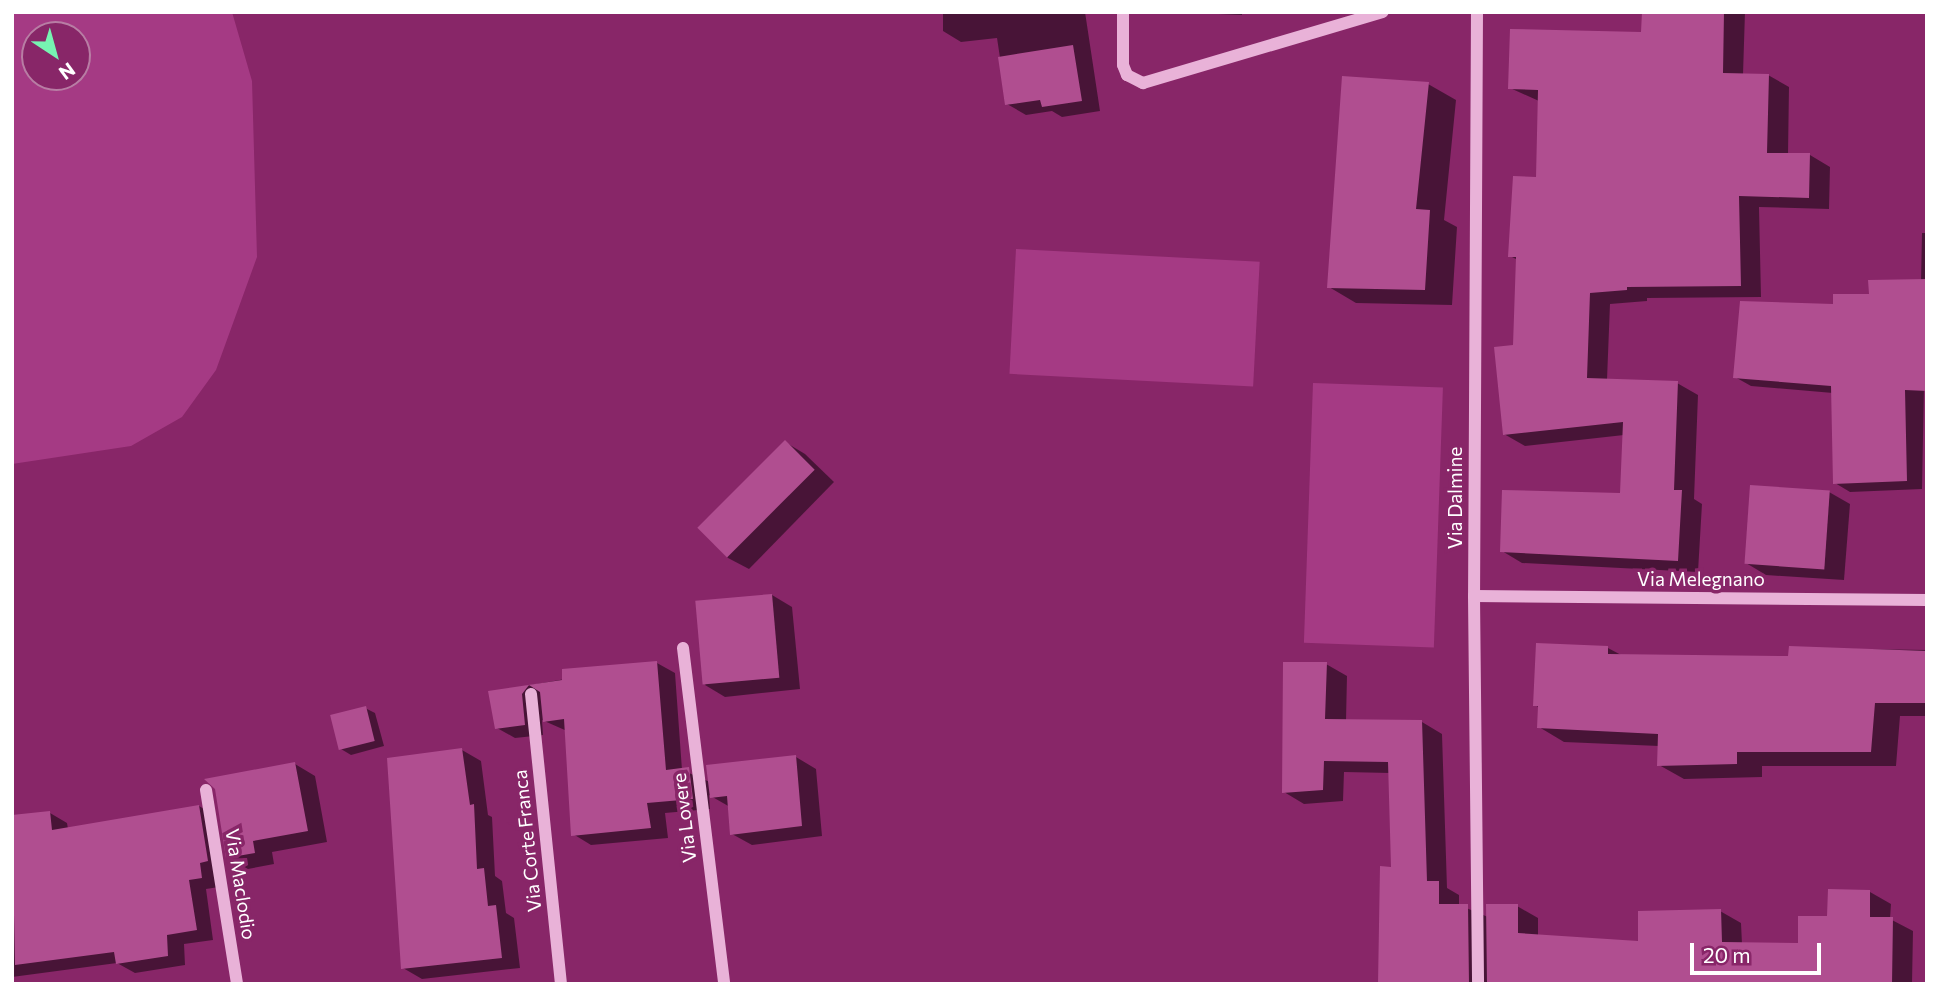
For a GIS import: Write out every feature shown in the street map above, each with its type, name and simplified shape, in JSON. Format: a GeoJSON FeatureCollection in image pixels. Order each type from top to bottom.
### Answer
{"type":"FeatureCollection","features":[{"type":"Feature","properties":{"kind":"street"},"geometry":{"type":"LineString","coordinates":[[1123,12],[1123,65],[1127,75],[1143,83],[1382,12]]}},
{"type":"Feature","properties":{"kind":"street","name":"Via Dalmine"},"geometry":{"type":"LineString","coordinates":[[1477,12],[1474,597],[1478,984]]}},
{"type":"Feature","properties":{"kind":"street","name":"Via Melegnano"},"geometry":{"type":"LineString","coordinates":[[1474,597],[1927,600]]}},
{"type":"Feature","properties":{"kind":"street","name":"Via Lovere"},"geometry":{"type":"LineString","coordinates":[[683,648],[724,984]]}},
{"type":"Feature","properties":{"kind":"street","name":"Via Corte Franca"},"geometry":{"type":"LineString","coordinates":[[531,694],[561,984]]}},
{"type":"Feature","properties":{"kind":"street","name":"Via Maclodio"},"geometry":{"type":"LineString","coordinates":[[205,790],[237,984]]}},
{"type":"Feature","properties":{"kind":"shaded area"},"geometry":{"type":"Polygon","coordinates":[[[12,12],[232,12],[252,81],[257,257],[216,370],[182,417],[131,446],[12,464],[12,12]]]}},
{"type":"Feature","properties":{"kind":"shaded area"},"geometry":{"type":"Polygon","coordinates":[[[1016,249],[1260,262],[1253,387],[1009,374],[1016,249]]]}},
{"type":"Feature","properties":{"kind":"shaded area"},"geometry":{"type":"Polygon","coordinates":[[[1313,383],[1443,388],[1434,647],[1304,643],[1313,383]]]}},
{"type":"Feature","properties":{"kind":"building"},"geometry":{"type":"Polygon","coordinates":[[[1642,12],[1724,12],[1723,73],[1769,74],[1767,153],[1810,153],[1809,198],[1739,196],[1741,286],[1627,287],[1627,290],[1590,293],[1587,378],[1678,381],[1674,490],[1682,490],[1678,561],[1500,552],[1502,490],[1620,493],[1623,422],[1503,435],[1494,347],[1513,345],[1516,257],[1508,257],[1513,176],[1536,177],[1538,90],[1508,89],[1510,29],[1641,32],[1642,12]]]}},
{"type":"Feature","properties":{"kind":"building"},"geometry":{"type":"Polygon","coordinates":[[[1073,45],[1082,101],[1042,107],[1040,100],[1005,105],[998,57],[1073,45]]]}},
{"type":"Feature","properties":{"kind":"building"},"geometry":{"type":"Polygon","coordinates":[[[1342,76],[1429,82],[1416,209],[1430,210],[1425,290],[1327,288],[1342,76]]]}},
{"type":"Feature","properties":{"kind":"building"},"geometry":{"type":"Polygon","coordinates":[[[1927,279],[1927,391],[1905,390],[1907,481],[1833,484],[1831,386],[1733,378],[1740,301],[1833,304],[1833,294],[1869,294],[1868,280],[1927,279]]]}},
{"type":"Feature","properties":{"kind":"building"},"geometry":{"type":"Polygon","coordinates":[[[785,440],[815,470],[727,557],[697,528],[785,440]]]}},
{"type":"Feature","properties":{"kind":"building"},"geometry":{"type":"Polygon","coordinates":[[[1750,485],[1830,491],[1824,569],[1744,564],[1750,485]]]}},
{"type":"Feature","properties":{"kind":"building"},"geometry":{"type":"Polygon","coordinates":[[[772,594],[779,678],[703,684],[695,601],[772,594]]]}},
{"type":"Feature","properties":{"kind":"building"},"geometry":{"type":"Polygon","coordinates":[[[1536,643],[1608,646],[1608,654],[1788,656],[1789,646],[1927,651],[1927,703],[1875,703],[1871,752],[1737,752],[1737,764],[1657,766],[1658,734],[1537,728],[1538,706],[1533,706],[1536,643]]]}},
{"type":"Feature","properties":{"kind":"building"},"geometry":{"type":"Polygon","coordinates":[[[657,661],[666,770],[689,767],[693,799],[647,803],[651,828],[571,836],[564,719],[543,722],[540,692],[529,685],[522,694],[525,725],[495,729],[488,691],[562,680],[562,669],[657,661]]]}},
{"type":"Feature","properties":{"kind":"building"},"geometry":{"type":"Polygon","coordinates":[[[1283,662],[1327,662],[1325,719],[1422,720],[1427,881],[1439,881],[1439,904],[1468,904],[1469,984],[1378,984],[1380,866],[1391,867],[1388,762],[1324,761],[1323,790],[1282,793],[1283,662]]]}},
{"type":"Feature","properties":{"kind":"building"},"geometry":{"type":"Polygon","coordinates":[[[366,706],[375,741],[339,750],[330,715],[366,706]]]}},
{"type":"Feature","properties":{"kind":"building"},"geometry":{"type":"Polygon","coordinates":[[[462,748],[470,805],[474,804],[477,869],[484,868],[488,906],[496,905],[502,958],[401,969],[387,758],[462,748]]]}},
{"type":"Feature","properties":{"kind":"building"},"geometry":{"type":"Polygon","coordinates":[[[796,755],[802,826],[730,835],[727,796],[710,798],[706,765],[796,755]]]}},
{"type":"Feature","properties":{"kind":"building"},"geometry":{"type":"Polygon","coordinates":[[[295,762],[308,831],[253,841],[255,853],[226,858],[215,789],[204,779],[295,762]]]}},
{"type":"Feature","properties":{"kind":"building"},"geometry":{"type":"Polygon","coordinates":[[[199,805],[208,861],[200,863],[202,878],[189,880],[197,930],[167,935],[168,956],[116,964],[114,952],[15,965],[12,815],[50,811],[52,830],[199,805]]]}},
{"type":"Feature","properties":{"kind":"building"},"geometry":{"type":"Polygon","coordinates":[[[1828,889],[1870,890],[1870,917],[1893,917],[1892,984],[1487,984],[1486,904],[1518,904],[1518,933],[1638,941],[1638,911],[1721,909],[1722,942],[1798,943],[1798,916],[1827,916],[1828,889]]]}}]}
